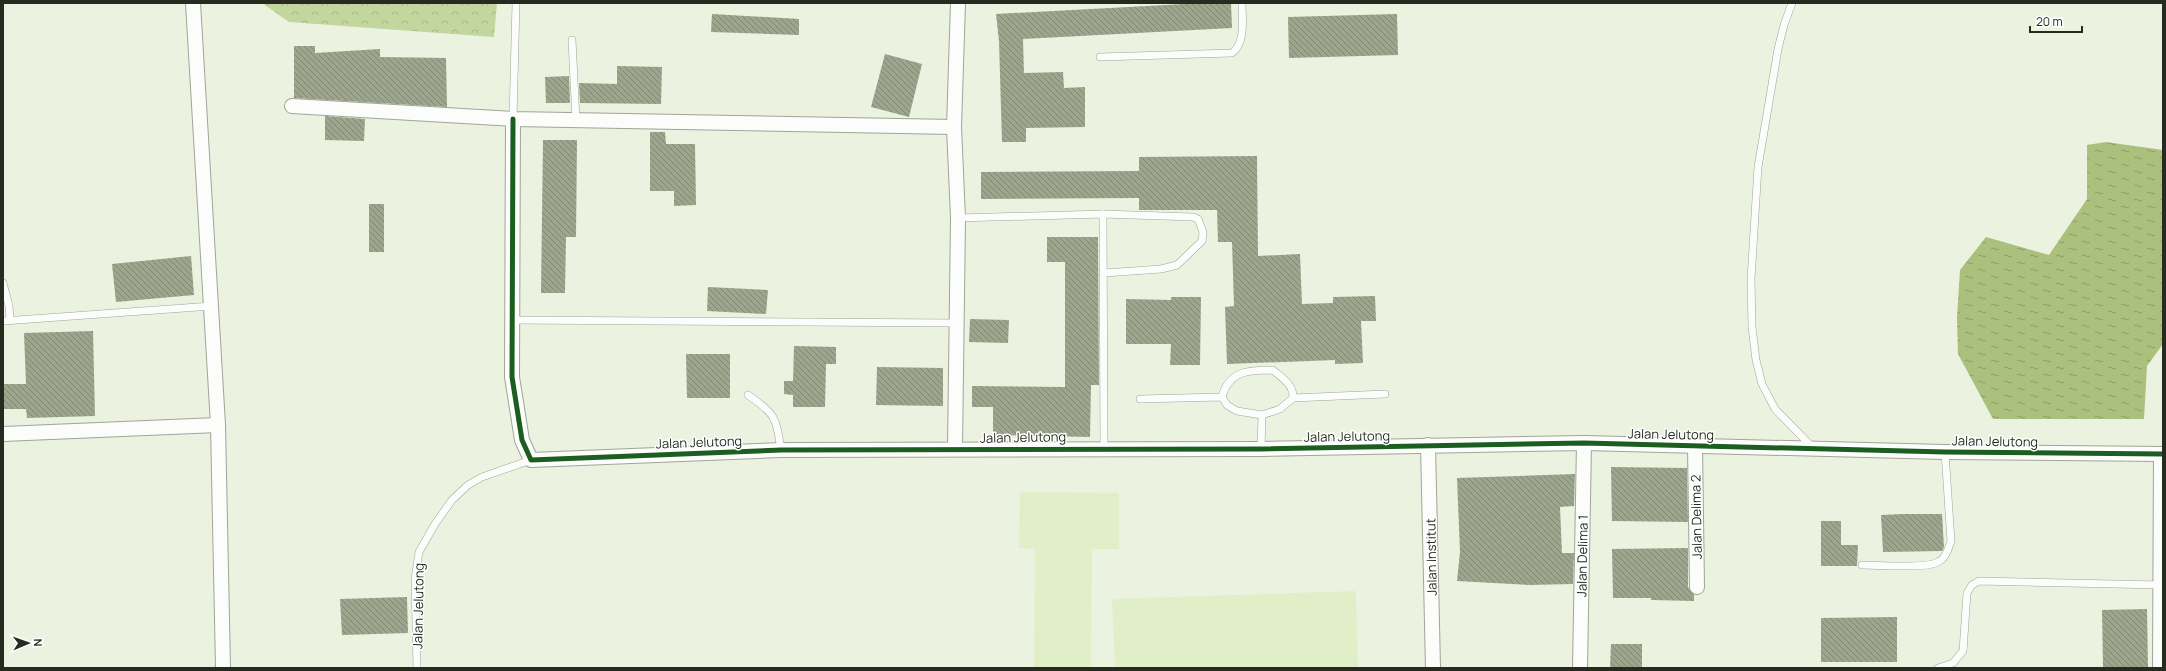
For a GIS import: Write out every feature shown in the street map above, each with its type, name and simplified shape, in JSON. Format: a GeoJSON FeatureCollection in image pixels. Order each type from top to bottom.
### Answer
{"type":"FeatureCollection","features":[{"type":"Feature","properties":{"kind":"street"},"geometry":{"type":"LineString","coordinates":[[193,3],[218,425],[223,668]]}},
{"type":"Feature","properties":{"kind":"street"},"geometry":{"type":"LineString","coordinates":[[954,449],[958,218],[954,127],[959,4]]}},
{"type":"Feature","properties":{"kind":"street"},"geometry":{"type":"LineString","coordinates":[[292,106],[576,120],[954,127]]}},
{"type":"Feature","properties":{"kind":"street"},"geometry":{"type":"LineString","coordinates":[[513,118],[512,378],[517,419],[522,440],[531,460]]}},
{"type":"Feature","properties":{"kind":"street"},"geometry":{"type":"LineString","coordinates":[[3,434],[218,425]]}},
{"type":"Feature","properties":{"kind":"street","name":"Jalan Jelutong"},"geometry":{"type":"LineString","coordinates":[[531,460],[781,450],[1261,448],[1584,443],[1945,452],[2162,454]]}},
{"type":"Feature","properties":{"kind":"street","name":"Jalan Delima 1"},"geometry":{"type":"LineString","coordinates":[[1580,668],[1584,443]]}},
{"type":"Feature","properties":{"kind":"street","name":"Jalan Institut"},"geometry":{"type":"LineString","coordinates":[[1428,445],[1433,668]]}},
{"type":"Feature","properties":{"kind":"street","name":"Jalan Delima 2"},"geometry":{"type":"LineString","coordinates":[[1695,446],[1697,587]]}},
{"type":"Feature","properties":{"kind":"street"},"geometry":{"type":"LineString","coordinates":[[2160,668],[2162,454]]}},
{"type":"Feature","properties":{"kind":"lane"},"geometry":{"type":"LineString","coordinates":[[513,118],[516,3]]}},
{"type":"Feature","properties":{"kind":"lane"},"geometry":{"type":"LineString","coordinates":[[1100,57],[1232,53],[1238,49],[1242,33],[1242,3]]}},
{"type":"Feature","properties":{"kind":"lane"},"geometry":{"type":"LineString","coordinates":[[1792,3],[1784,24],[1778,49],[1758,167],[1751,279],[1752,328],[1756,360],[1762,384],[1775,409],[1814,449]]}},
{"type":"Feature","properties":{"kind":"lane"},"geometry":{"type":"LineString","coordinates":[[572,40],[576,120]]}},
{"type":"Feature","properties":{"kind":"lane"},"geometry":{"type":"LineString","coordinates":[[1103,214],[1104,448]]}},
{"type":"Feature","properties":{"kind":"lane"},"geometry":{"type":"LineString","coordinates":[[958,218],[1103,214],[1193,217],[1198,219],[1204,236],[1202,241],[1177,265],[1168,268],[1104,273]]}},
{"type":"Feature","properties":{"kind":"lane"},"geometry":{"type":"LineString","coordinates":[[3,283],[9,306],[7,320],[212,306]]}},
{"type":"Feature","properties":{"kind":"lane"},"geometry":{"type":"LineString","coordinates":[[512,320],[956,323]]}},
{"type":"Feature","properties":{"kind":"lane"},"geometry":{"type":"LineString","coordinates":[[1293,398],[1294,392],[1289,385],[1273,370],[1248,370],[1238,374],[1224,389],[1222,397],[1227,405],[1237,411],[1262,415],[1280,409],[1293,398],[1385,394]]}},
{"type":"Feature","properties":{"kind":"lane"},"geometry":{"type":"LineString","coordinates":[[748,395],[765,406],[776,419],[781,450]]}},
{"type":"Feature","properties":{"kind":"lane"},"geometry":{"type":"LineString","coordinates":[[1140,399],[1222,397]]}},
{"type":"Feature","properties":{"kind":"lane"},"geometry":{"type":"LineString","coordinates":[[1261,448],[1262,415]]}},
{"type":"Feature","properties":{"kind":"lane"},"geometry":{"type":"LineString","coordinates":[[1862,565],[1927,565],[1938,562],[1947,555],[1951,541],[1945,452]]}},
{"type":"Feature","properties":{"kind":"lane","name":"Jalan Jelutong"},"geometry":{"type":"LineString","coordinates":[[417,668],[416,579],[419,552],[435,524],[452,500],[468,485],[482,478],[531,460]]}},
{"type":"Feature","properties":{"kind":"lane"},"geometry":{"type":"LineString","coordinates":[[1938,668],[1952,663],[1963,651],[1967,593],[1972,585],[1979,581],[2160,586]]}},
{"type":"Feature","properties":{"kind":"green space"},"geometry":{"type":"Polygon","coordinates":[[[262,3],[497,3],[494,37],[289,22],[262,3]]]}},
{"type":"Feature","properties":{"kind":"shaded area"},"geometry":{"type":"Polygon","coordinates":[[[1020,492],[1119,493],[1119,549],[1092,549],[1091,668],[1034,668],[1035,549],[1019,548],[1020,492]]]}},
{"type":"Feature","properties":{"kind":"shaded area"},"geometry":{"type":"Polygon","coordinates":[[[1356,591],[1358,668],[1115,668],[1112,599],[1356,591]]]}},
{"type":"Feature","properties":{"kind":"water"},"geometry":{"type":"Polygon","coordinates":[[[2106,142],[2163,150],[2163,344],[2147,366],[2144,419],[1993,419],[1958,354],[1957,318],[1960,270],[1986,237],[2049,255],[2087,199],[2087,145],[2106,142]]]}},
{"type":"Feature","properties":{"kind":"building"},"geometry":{"type":"Polygon","coordinates":[[[1203,3],[1231,3],[1232,28],[1023,39],[1024,73],[1063,72],[1064,88],[1085,87],[1085,127],[1026,128],[1026,142],[1002,142],[999,41],[996,14],[1203,3]]]}},
{"type":"Feature","properties":{"kind":"building"},"geometry":{"type":"Polygon","coordinates":[[[712,14],[799,19],[799,35],[711,32],[712,14]]]}},
{"type":"Feature","properties":{"kind":"building"},"geometry":{"type":"Polygon","coordinates":[[[1397,14],[1398,55],[1289,58],[1288,17],[1397,14]]]}},
{"type":"Feature","properties":{"kind":"building"},"geometry":{"type":"Polygon","coordinates":[[[294,46],[315,46],[315,53],[380,49],[380,57],[446,58],[447,107],[294,98],[294,46]]]}},
{"type":"Feature","properties":{"kind":"building"},"geometry":{"type":"Polygon","coordinates":[[[885,54],[922,64],[909,117],[871,107],[885,54]]]}},
{"type":"Feature","properties":{"kind":"building"},"geometry":{"type":"Polygon","coordinates":[[[617,66],[662,67],[661,104],[580,103],[579,83],[617,84],[617,66]]]}},
{"type":"Feature","properties":{"kind":"building"},"geometry":{"type":"Polygon","coordinates":[[[569,76],[570,103],[546,103],[545,77],[569,76]]]}},
{"type":"Feature","properties":{"kind":"building"},"geometry":{"type":"Polygon","coordinates":[[[325,116],[365,119],[364,141],[325,140],[325,116]]]}},
{"type":"Feature","properties":{"kind":"building"},"geometry":{"type":"Polygon","coordinates":[[[650,132],[665,132],[666,144],[695,144],[696,205],[674,206],[674,191],[650,191],[650,132]]]}},
{"type":"Feature","properties":{"kind":"building"},"geometry":{"type":"Polygon","coordinates":[[[543,140],[577,140],[576,237],[566,237],[565,293],[541,293],[543,140]]]}},
{"type":"Feature","properties":{"kind":"building"},"geometry":{"type":"Polygon","coordinates":[[[1257,156],[1258,256],[1300,254],[1302,304],[1333,303],[1333,297],[1375,296],[1376,321],[1361,321],[1363,363],[1335,364],[1335,360],[1227,364],[1225,307],[1234,306],[1232,242],[1218,242],[1217,210],[1139,210],[1139,198],[981,199],[981,172],[1139,171],[1139,157],[1257,156]]]}},
{"type":"Feature","properties":{"kind":"building"},"geometry":{"type":"Polygon","coordinates":[[[369,204],[384,204],[384,252],[369,252],[369,204]]]}},
{"type":"Feature","properties":{"kind":"building"},"geometry":{"type":"Polygon","coordinates":[[[1047,237],[1098,237],[1099,385],[1091,385],[1090,437],[993,435],[993,407],[972,407],[972,386],[1065,387],[1065,262],[1047,262],[1047,237]]]}},
{"type":"Feature","properties":{"kind":"building"},"geometry":{"type":"Polygon","coordinates":[[[191,256],[194,295],[116,302],[112,264],[191,256]]]}},
{"type":"Feature","properties":{"kind":"building"},"geometry":{"type":"Polygon","coordinates":[[[708,287],[768,290],[766,314],[707,311],[708,287]]]}},
{"type":"Feature","properties":{"kind":"building"},"geometry":{"type":"Polygon","coordinates":[[[1171,297],[1201,297],[1200,365],[1170,365],[1171,344],[1126,344],[1126,299],[1171,300],[1171,297]]]}},
{"type":"Feature","properties":{"kind":"building"},"geometry":{"type":"Polygon","coordinates":[[[970,319],[1009,320],[1008,343],[969,342],[970,319]]]}},
{"type":"Feature","properties":{"kind":"building"},"geometry":{"type":"Polygon","coordinates":[[[93,331],[95,416],[27,418],[26,409],[3,409],[3,384],[26,384],[24,333],[93,331]]]}},
{"type":"Feature","properties":{"kind":"building"},"geometry":{"type":"Polygon","coordinates":[[[794,346],[836,347],[836,364],[826,364],[825,407],[793,407],[793,395],[784,394],[784,381],[793,381],[794,346]]]}},
{"type":"Feature","properties":{"kind":"building"},"geometry":{"type":"Polygon","coordinates":[[[686,354],[730,354],[730,398],[687,398],[686,354]]]}},
{"type":"Feature","properties":{"kind":"building"},"geometry":{"type":"Polygon","coordinates":[[[877,367],[943,368],[943,406],[876,405],[877,367]]]}},
{"type":"Feature","properties":{"kind":"building"},"geometry":{"type":"Polygon","coordinates":[[[1611,467],[1687,468],[1688,522],[1612,521],[1611,467]]]}},
{"type":"Feature","properties":{"kind":"building"},"geometry":{"type":"Polygon","coordinates":[[[1575,474],[1574,506],[1560,507],[1562,553],[1574,553],[1573,584],[1529,585],[1457,581],[1460,552],[1457,478],[1575,474]]]}},
{"type":"Feature","properties":{"kind":"building"},"geometry":{"type":"Polygon","coordinates":[[[1942,514],[1944,547],[1942,551],[1883,552],[1881,515],[1942,514]]]}},
{"type":"Feature","properties":{"kind":"building"},"geometry":{"type":"Polygon","coordinates":[[[1821,521],[1841,521],[1841,545],[1858,545],[1857,566],[1821,566],[1821,521]]]}},
{"type":"Feature","properties":{"kind":"building"},"geometry":{"type":"Polygon","coordinates":[[[1688,548],[1688,587],[1694,595],[1694,601],[1651,600],[1651,598],[1613,598],[1612,549],[1688,548]]]}},
{"type":"Feature","properties":{"kind":"building"},"geometry":{"type":"Polygon","coordinates":[[[407,597],[408,633],[342,635],[340,599],[407,597]]]}},
{"type":"Feature","properties":{"kind":"building"},"geometry":{"type":"Polygon","coordinates":[[[2147,609],[2148,668],[2103,668],[2102,610],[2147,609]]]}},
{"type":"Feature","properties":{"kind":"building"},"geometry":{"type":"Polygon","coordinates":[[[1897,617],[1897,662],[1821,662],[1821,618],[1897,617]]]}},
{"type":"Feature","properties":{"kind":"building"},"geometry":{"type":"Polygon","coordinates":[[[1611,644],[1642,644],[1642,668],[1610,668],[1611,644]]]}},
{"type":"Feature","properties":{"kind":"cycle path"},"geometry":{"type":"LineString","coordinates":[[513,119],[512,377],[522,440],[531,460],[781,450],[1261,449],[1584,443],[1945,452],[2163,454]]}}]}
